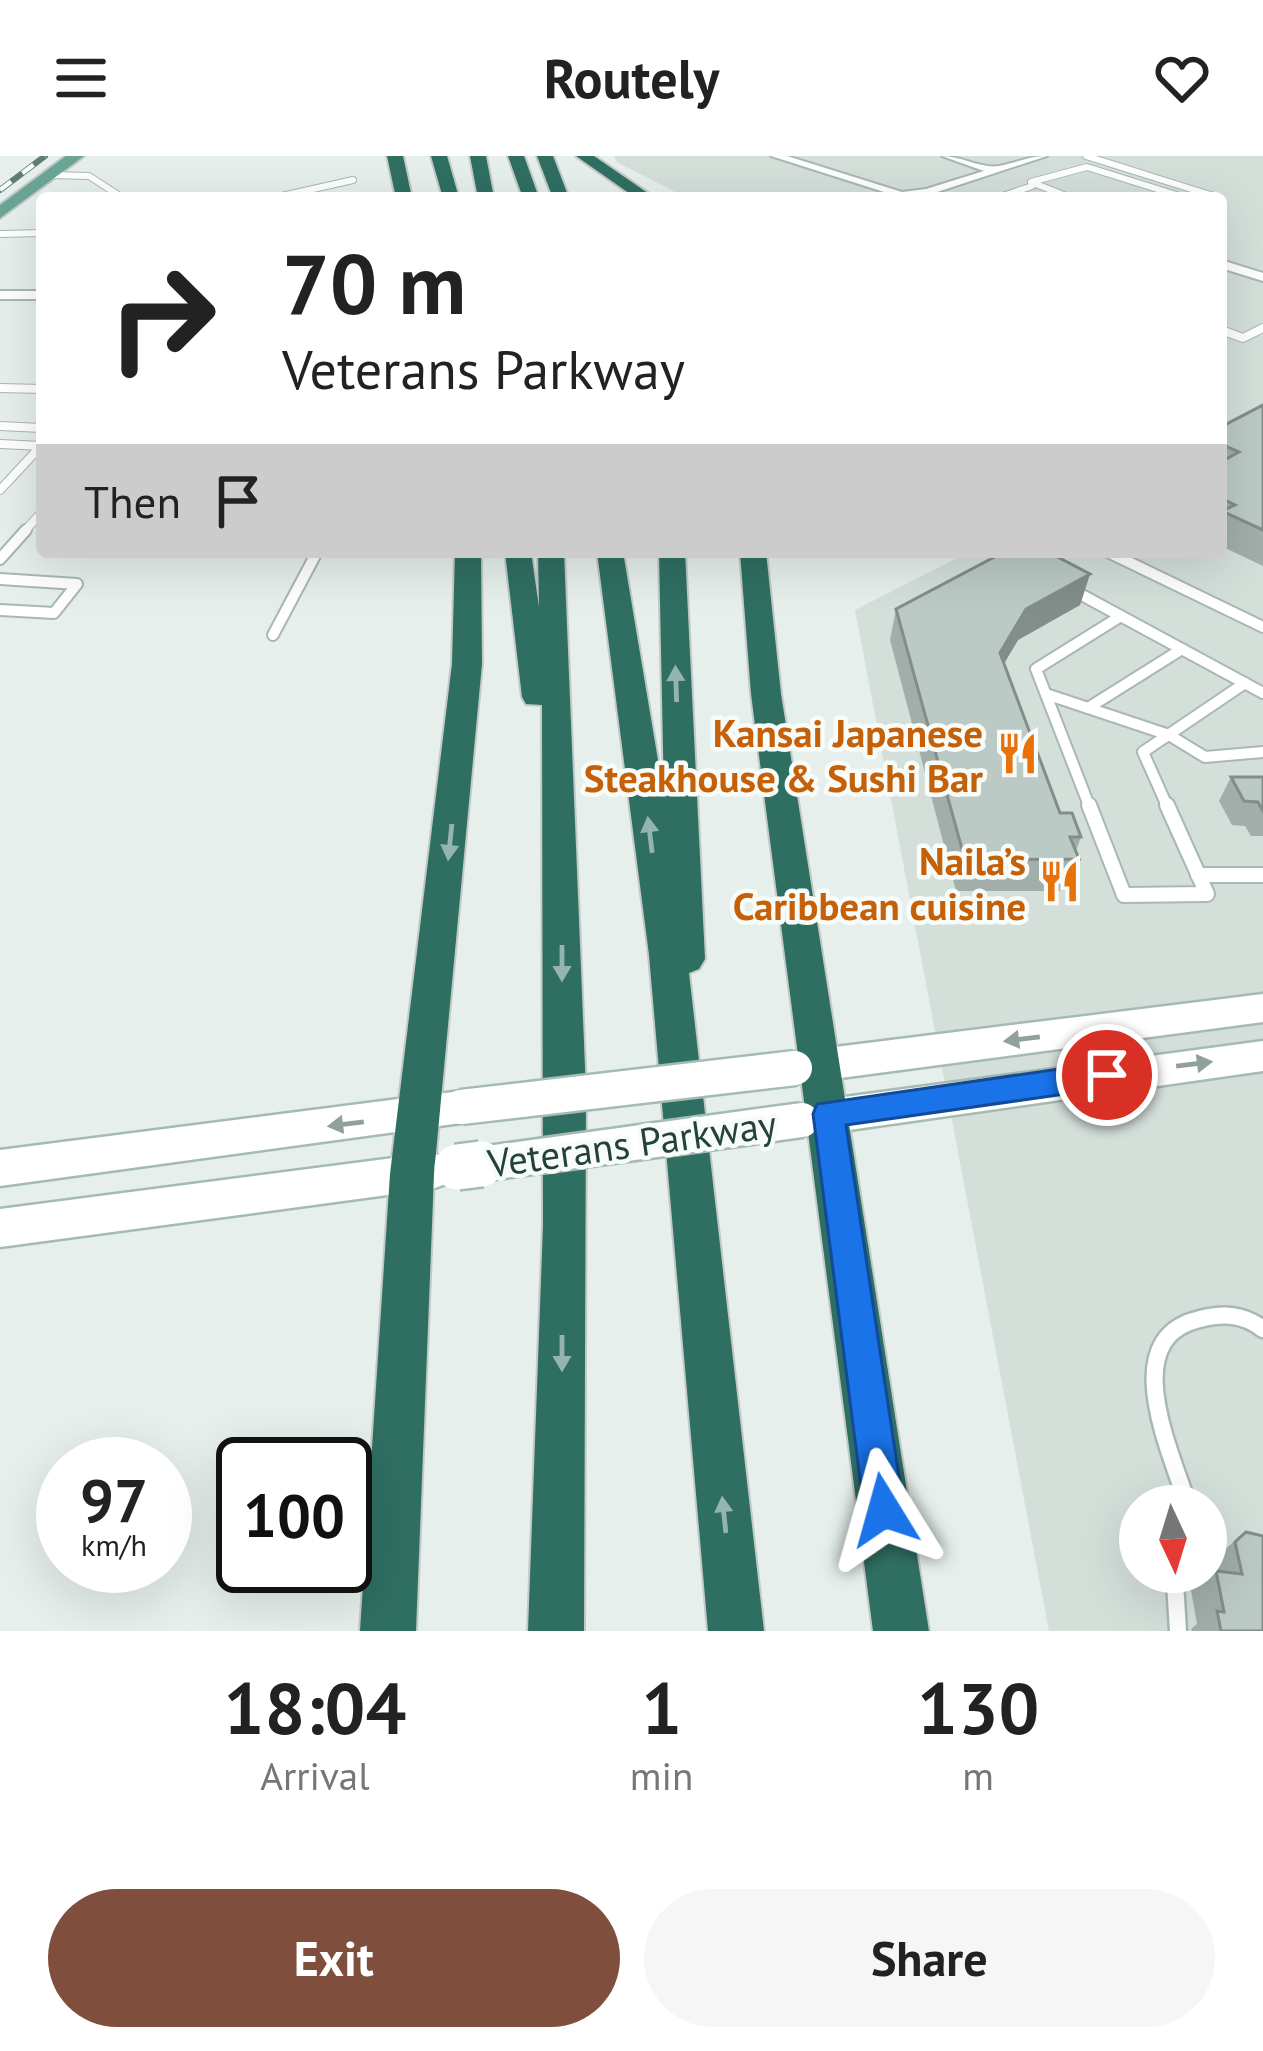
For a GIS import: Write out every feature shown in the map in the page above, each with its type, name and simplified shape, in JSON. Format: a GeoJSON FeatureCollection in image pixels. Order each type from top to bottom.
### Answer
{"type":"FeatureCollection","features":[{"type":"Feature","properties":{"kind":"highway"},"geometry":{"type":"LineString","coordinates":[[395,156],[403,192]]}},
{"type":"Feature","properties":{"kind":"highway"},"geometry":{"type":"LineString","coordinates":[[428,156],[428,192]]}},
{"type":"Feature","properties":{"kind":"highway"},"geometry":{"type":"LineString","coordinates":[[440,156],[449,192]]}},
{"type":"Feature","properties":{"kind":"highway"},"geometry":{"type":"LineString","coordinates":[[478,156],[485,192]]}},
{"type":"Feature","properties":{"kind":"highway"},"geometry":{"type":"LineString","coordinates":[[516,156],[529,192]]}},
{"type":"Feature","properties":{"kind":"highway"},"geometry":{"type":"LineString","coordinates":[[545,156],[559,192]]}},
{"type":"Feature","properties":{"kind":"highway"},"geometry":{"type":"LineString","coordinates":[[581,184],[582,156]]}},
{"type":"Feature","properties":{"kind":"highway"},"geometry":{"type":"LineString","coordinates":[[582,156],[638,192]]}},
{"type":"Feature","properties":{"kind":"highway"},"geometry":{"type":"LineString","coordinates":[[388,1631],[435,1171],[421,1114],[467,664],[467,558]]}},
{"type":"Feature","properties":{"kind":"highway"},"geometry":{"type":"LineString","coordinates":[[519,558],[562,904]]}},
{"type":"Feature","properties":{"kind":"highway"},"geometry":{"type":"LineString","coordinates":[[551,558],[562,904],[562,1500],[556,1631]]}},
{"type":"Feature","properties":{"kind":"highway"},"geometry":{"type":"LineString","coordinates":[[611,558],[645,793],[696,1220],[736,1631]]}},
{"type":"Feature","properties":{"kind":"highway"},"geometry":{"type":"LineString","coordinates":[[672,558],[696,1220]]}},
{"type":"Feature","properties":{"kind":"highway"},"geometry":{"type":"LineString","coordinates":[[754,558],[812,1092],[901,1631]]}},
{"type":"Feature","properties":{"kind":"main road"},"geometry":{"type":"LineString","coordinates":[[0,213],[76,156]]}},
{"type":"Feature","properties":{"kind":"main road","name":"Veterans Parkway"},"geometry":{"type":"LineString","coordinates":[[0,1228],[435,1171],[812,1092],[1263,1008]]}},
{"type":"Feature","properties":{"kind":"main road","name":"Veterans Parkway"},"geometry":{"type":"LineString","coordinates":[[0,1168],[461,1107],[812,1092],[1263,1056]]}},
{"type":"Feature","properties":{"kind":"street"},"geometry":{"type":"LineString","coordinates":[[776,156],[881,192]]}},
{"type":"Feature","properties":{"kind":"street"},"geometry":{"type":"LineString","coordinates":[[947,156],[995,171]]}},
{"type":"Feature","properties":{"kind":"street"},"geometry":{"type":"LineString","coordinates":[[923,192],[1042,156]]}},
{"type":"Feature","properties":{"kind":"street"},"geometry":{"type":"LineString","coordinates":[[1227,266],[1263,277]]}},
{"type":"Feature","properties":{"kind":"street"},"geometry":{"type":"LineString","coordinates":[[0,295],[36,295]]}},
{"type":"Feature","properties":{"kind":"lane"},"geometry":{"type":"LineString","coordinates":[[1086,156],[1201,192]]}},
{"type":"Feature","properties":{"kind":"lane"},"geometry":{"type":"LineString","coordinates":[[1032,186],[1035,179],[1103,161]]}},
{"type":"Feature","properties":{"kind":"lane"},"geometry":{"type":"LineString","coordinates":[[1087,167],[1167,192]]}},
{"type":"Feature","properties":{"kind":"lane"},"geometry":{"type":"LineString","coordinates":[[52,175],[89,176],[114,192]]}},
{"type":"Feature","properties":{"kind":"lane"},"geometry":{"type":"LineString","coordinates":[[300,192],[353,180]]}},
{"type":"Feature","properties":{"kind":"lane"},"geometry":{"type":"LineString","coordinates":[[1014,192],[1032,186],[1052,192]]}},
{"type":"Feature","properties":{"kind":"lane"},"geometry":{"type":"LineString","coordinates":[[0,234],[36,233]]}},
{"type":"Feature","properties":{"kind":"lane"},"geometry":{"type":"LineString","coordinates":[[1243,338],[1263,328]]}},
{"type":"Feature","properties":{"kind":"lane"},"geometry":{"type":"LineString","coordinates":[[1227,332],[1263,344]]}},
{"type":"Feature","properties":{"kind":"lane"},"geometry":{"type":"LineString","coordinates":[[0,388],[36,389]]}},
{"type":"Feature","properties":{"kind":"lane"},"geometry":{"type":"LineString","coordinates":[[0,426],[36,428]]}},
{"type":"Feature","properties":{"kind":"lane"},"geometry":{"type":"LineString","coordinates":[[0,444],[36,446]]}},
{"type":"Feature","properties":{"kind":"lane"},"geometry":{"type":"LineString","coordinates":[[0,490],[36,452]]}},
{"type":"Feature","properties":{"kind":"lane"},"geometry":{"type":"LineString","coordinates":[[0,559],[36,519]]}},
{"type":"Feature","properties":{"kind":"lane"},"geometry":{"type":"LineString","coordinates":[[273,635],[314,558]]}},
{"type":"Feature","properties":{"kind":"lane"},"geometry":{"type":"LineString","coordinates":[[1120,558],[1263,627]]}},
{"type":"Feature","properties":{"kind":"lane"},"geometry":{"type":"LineString","coordinates":[[0,579],[77,584],[54,613],[0,610]]}},
{"type":"Feature","properties":{"kind":"lane"},"geometry":{"type":"LineString","coordinates":[[1065,585],[1263,693]]}},
{"type":"Feature","properties":{"kind":"lane"},"geometry":{"type":"LineString","coordinates":[[1121,616],[1036,669],[1124,895],[1207,894],[1143,752],[1245,683]]}},
{"type":"Feature","properties":{"kind":"lane"},"geometry":{"type":"LineString","coordinates":[[1088,708],[1182,649]]}},
{"type":"Feature","properties":{"kind":"lane"},"geometry":{"type":"LineString","coordinates":[[1046,694],[1169,735],[1205,757],[1263,752]]}},
{"type":"Feature","properties":{"kind":"lane"},"geometry":{"type":"LineString","coordinates":[[1198,875],[1263,875]]}},
{"type":"Feature","properties":{"kind":"lane"},"geometry":{"type":"LineString","coordinates":[[1182,1485],[1155,1392],[1154,1349],[1171,1326],[1220,1313],[1252,1319],[1263,1329]]}},
{"type":"Feature","properties":{"kind":"lane"},"geometry":{"type":"LineString","coordinates":[[1176,1593],[1178,1631]]}},
{"type":"Feature","properties":{"kind":"shaded area"},"geometry":{"type":"Polygon","coordinates":[[[614,156],[1263,156],[1263,1631],[1049,1631],[855,610],[957,558],[1227,558],[1227,192],[675,192],[617,162],[614,156]]]}},
{"type":"Feature","properties":{"kind":"building"},"geometry":{"type":"Polygon","coordinates":[[[1263,405],[1263,530],[1227,513],[1235,505],[1227,501],[1227,459],[1239,452],[1227,447],[1227,424],[1263,405]]]}},
{"type":"Feature","properties":{"kind":"building"},"geometry":{"type":"Polygon","coordinates":[[[993,558],[1059,558],[1090,574],[1026,609],[1000,653],[1060,813],[1072,813],[1081,837],[1070,837],[1079,859],[965,860],[896,609],[993,558]]]}},
{"type":"Feature","properties":{"kind":"building"},"geometry":{"type":"Polygon","coordinates":[[[1231,777],[1263,777],[1263,811],[1258,802],[1244,801],[1231,777]]]}},
{"type":"Feature","properties":{"kind":"building"},"geometry":{"type":"Polygon","coordinates":[[[1246,1532],[1263,1536],[1263,1631],[1221,1631],[1217,1611],[1224,1612],[1220,1593],[1227,1593],[1227,1572],[1242,1574],[1235,1542],[1246,1532]]]}},
{"type":"Feature","properties":{"kind":"railway"},"geometry":{"type":"LineString","coordinates":[[0,190],[45,156]]}},
{"type":"Feature","properties":{"kind":"place","name":"Kansai Japanese Steakhouse & Sushi Bar"},"geometry":{"type":"Point","coordinates":[1017,754]}},
{"type":"Feature","properties":{"kind":"place","name":"Naila’s Caribbean cuisine"},"geometry":{"type":"Point","coordinates":[1060,882]}},
{"type":"Feature","properties":{"kind":"route"},"geometry":{"type":"LineString","coordinates":[[884,1510],[829,1114],[1107,1075]]}}]}
